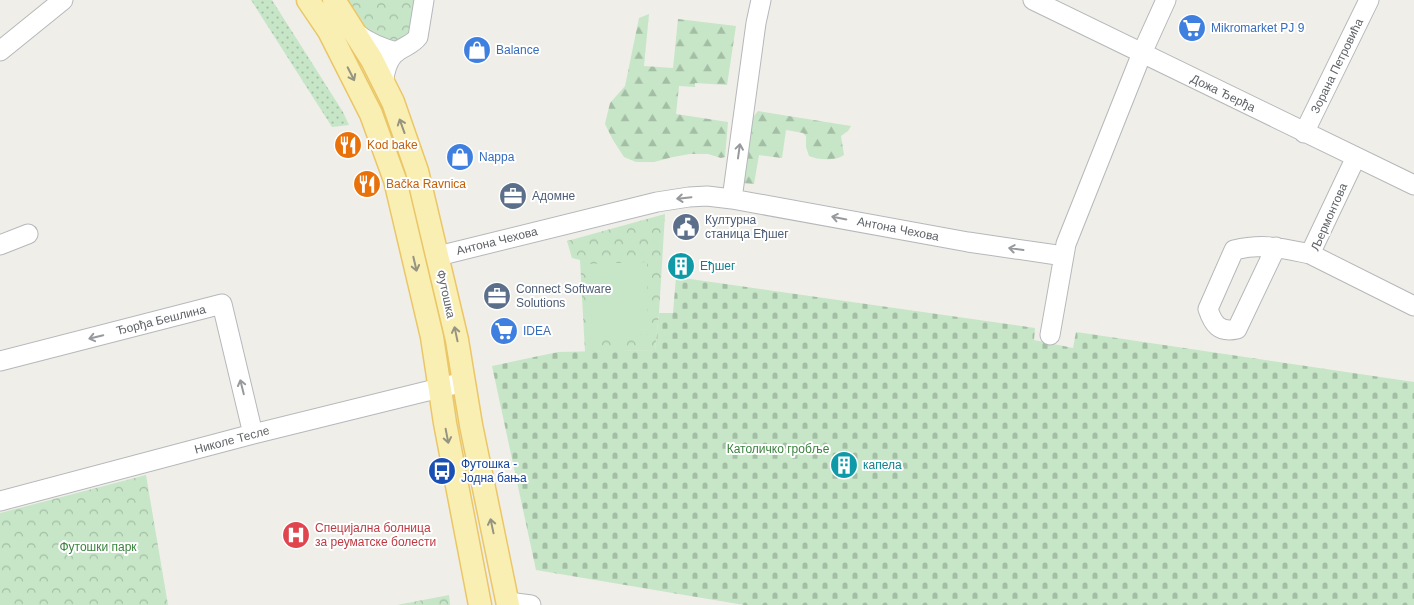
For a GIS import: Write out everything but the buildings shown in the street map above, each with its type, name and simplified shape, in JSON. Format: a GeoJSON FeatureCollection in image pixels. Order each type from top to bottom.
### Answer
{"type":"FeatureCollection","features":[{"type":"Feature","properties":{"kind":"main road","name":"Футошка"},"geometry":{"type":"LineString","coordinates":[[308,0],[329,31],[371,114],[395,180],[430,327],[445,423],[480,605]]}},
{"type":"Feature","properties":{"kind":"main road","name":"Футошка"},"geometry":{"type":"LineString","coordinates":[[334,0],[372,60],[402,125],[418,171],[457,340],[471,425],[508,603]]}},
{"type":"Feature","properties":{"kind":"street"},"geometry":{"type":"LineString","coordinates":[[0,51],[63,0]]}},
{"type":"Feature","properties":{"kind":"street"},"geometry":{"type":"LineString","coordinates":[[384,86],[385,72],[396,52],[418,38],[424,0]]}},
{"type":"Feature","properties":{"kind":"street"},"geometry":{"type":"LineString","coordinates":[[732,199],[756,23],[762,0]]}},
{"type":"Feature","properties":{"kind":"street","name":"Дожа Ђерђа"},"geometry":{"type":"LineString","coordinates":[[1032,0],[1414,185]]}},
{"type":"Feature","properties":{"kind":"street"},"geometry":{"type":"LineString","coordinates":[[1050,335],[1066,244],[1142,52],[1166,0]]}},
{"type":"Feature","properties":{"kind":"street","name":"Зорана Петровића"},"geometry":{"type":"LineString","coordinates":[[1304,133],[1369,0]]}},
{"type":"Feature","properties":{"kind":"street"},"geometry":{"type":"LineString","coordinates":[[356,33],[376,46],[396,52]]}},
{"type":"Feature","properties":{"kind":"street","name":"Љермонтова"},"geometry":{"type":"LineString","coordinates":[[1356,157],[1310,254],[1414,306]]}},
{"type":"Feature","properties":{"kind":"street","name":"Антона Чехова"},"geometry":{"type":"LineString","coordinates":[[438,256],[674,199],[707,196],[968,242],[1064,256]]}},
{"type":"Feature","properties":{"kind":"street"},"geometry":{"type":"LineString","coordinates":[[0,245],[28,234]]}},
{"type":"Feature","properties":{"kind":"street"},"geometry":{"type":"LineString","coordinates":[[1276,247],[1237,329],[1221,328],[1212,322],[1208,309],[1234,250],[1253,246],[1276,247],[1310,254]]}},
{"type":"Feature","properties":{"kind":"street","name":"Ђорђа Бешлина"},"geometry":{"type":"LineString","coordinates":[[0,362],[222,304],[253,434]]}},
{"type":"Feature","properties":{"kind":"street","name":"Николе Тесле"},"geometry":{"type":"LineString","coordinates":[[0,501],[253,434],[464,382]]}},
{"type":"Feature","properties":{"kind":"street"},"geometry":{"type":"LineString","coordinates":[[508,603],[531,605]]}},
{"type":"Feature","properties":{"kind":"green space"},"geometry":{"type":"Polygon","coordinates":[[[251,0],[272,0],[343,112],[349,125],[332,127],[251,0]]]}},
{"type":"Feature","properties":{"kind":"green space"},"geometry":{"type":"Polygon","coordinates":[[[339,0],[415,0],[413,29],[404,39],[396,44],[378,43],[339,0]]]}},
{"type":"Feature","properties":{"kind":"green space"},"geometry":{"type":"Polygon","coordinates":[[[649,14],[644,66],[673,68],[678,19],[736,26],[727,85],[695,83],[695,87],[679,86],[676,114],[728,122],[725,157],[721,158],[708,154],[690,154],[654,162],[636,162],[624,157],[613,140],[605,124],[610,103],[625,86],[639,18],[649,14]]]}},
{"type":"Feature","properties":{"kind":"green space"},"geometry":{"type":"Polygon","coordinates":[[[758,111],[851,126],[841,136],[844,155],[827,159],[809,156],[806,147],[806,136],[803,133],[786,130],[782,158],[759,155],[754,184],[742,183],[749,122],[758,111]]]}},
{"type":"Feature","properties":{"kind":"green space"},"geometry":{"type":"Polygon","coordinates":[[[665,214],[655,350],[585,352],[580,260],[572,258],[567,241],[665,214]]]}},
{"type":"Feature","properties":{"kind":"green space"},"geometry":{"type":"Polygon","coordinates":[[[647,262],[648,334],[588,335],[586,264],[647,262]]]}},
{"type":"Feature","properties":{"kind":"green space","name":"Католичко гробље"},"geometry":{"type":"Polygon","coordinates":[[[676,277],[1035,328],[1034,340],[1073,348],[1076,332],[1414,382],[1414,605],[744,605],[536,570],[492,366],[558,352],[655,350],[659,313],[673,313],[676,277]]]}},
{"type":"Feature","properties":{"kind":"green space","name":"Футошки парк"},"geometry":{"type":"Polygon","coordinates":[[[146,475],[168,605],[0,605],[0,513],[146,475]]]}},
{"type":"Feature","properties":{"kind":"green space"},"geometry":{"type":"Polygon","coordinates":[[[449,595],[450,605],[397,605],[449,595]]]}},
{"type":"Feature","properties":{"kind":"place","name":"Mikromarket PJ 9"},"geometry":{"type":"Point","coordinates":[1192,28]}},
{"type":"Feature","properties":{"kind":"place","name":"Balance"},"geometry":{"type":"Point","coordinates":[477,50]}},
{"type":"Feature","properties":{"kind":"place","name":"Kod bake"},"geometry":{"type":"Point","coordinates":[348,145]}},
{"type":"Feature","properties":{"kind":"place","name":"Nappa"},"geometry":{"type":"Point","coordinates":[460,157]}},
{"type":"Feature","properties":{"kind":"place","name":"Bačka Ravnica"},"geometry":{"type":"Point","coordinates":[367,184]}},
{"type":"Feature","properties":{"kind":"place","name":"Адомне"},"geometry":{"type":"Point","coordinates":[513,196]}},
{"type":"Feature","properties":{"kind":"place","name":"Културна станица Еђшег"},"geometry":{"type":"Point","coordinates":[686,227]}},
{"type":"Feature","properties":{"kind":"place","name":"Еђшег"},"geometry":{"type":"Point","coordinates":[681,266]}},
{"type":"Feature","properties":{"kind":"place","name":"Connect Software Solutions"},"geometry":{"type":"Point","coordinates":[497,296]}},
{"type":"Feature","properties":{"kind":"place","name":"IDEA"},"geometry":{"type":"Point","coordinates":[504,331]}},
{"type":"Feature","properties":{"kind":"place","name":"капела"},"geometry":{"type":"Point","coordinates":[844,465]}},
{"type":"Feature","properties":{"kind":"place","name":"Футошка - Јодна бања"},"geometry":{"type":"Point","coordinates":[442,471]}},
{"type":"Feature","properties":{"kind":"place","name":"Специјална болница за реуматске болести"},"geometry":{"type":"Point","coordinates":[296,535]}}]}
